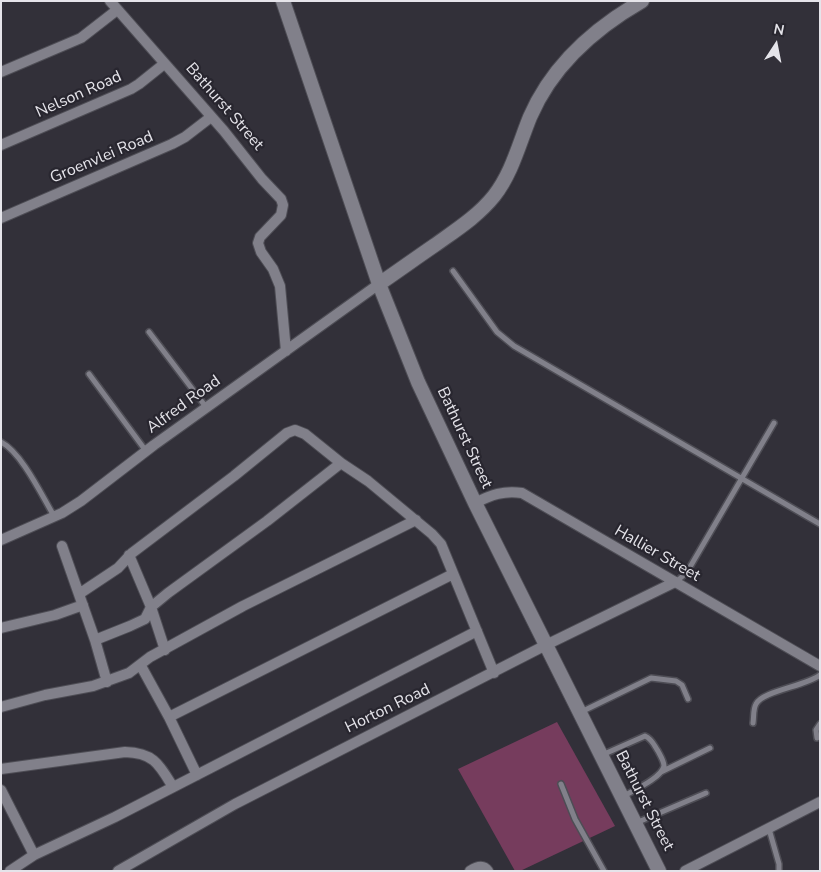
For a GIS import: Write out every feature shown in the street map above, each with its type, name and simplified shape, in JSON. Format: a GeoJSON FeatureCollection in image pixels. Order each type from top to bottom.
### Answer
{"type":"FeatureCollection","features":[{"type":"Feature","properties":{"kind":"main road","name":"Bathurst Street"},"geometry":{"type":"LineString","coordinates":[[283,1],[379,284],[418,382],[475,503],[659,871]]}},
{"type":"Feature","properties":{"kind":"main road"},"geometry":{"type":"LineString","coordinates":[[379,284],[468,221],[486,205],[505,180],[538,100],[550,82],[575,51],[589,38],[642,1]]}},
{"type":"Feature","properties":{"kind":"street","name":"Bathurst Street"},"geometry":{"type":"LineString","coordinates":[[110,1],[281,199],[283,205],[280,215],[260,237],[258,242],[261,252],[273,269],[280,286],[286,351]]}},
{"type":"Feature","properties":{"kind":"street"},"geometry":{"type":"LineString","coordinates":[[1,72],[81,38],[117,10]]}},
{"type":"Feature","properties":{"kind":"street","name":"Nelson Road"},"geometry":{"type":"LineString","coordinates":[[1,145],[131,89],[164,64]]}},
{"type":"Feature","properties":{"kind":"street","name":"Groenvlei Road"},"geometry":{"type":"LineString","coordinates":[[1,218],[172,144],[211,117]]}},
{"type":"Feature","properties":{"kind":"street","name":"Alfred Road"},"geometry":{"type":"LineString","coordinates":[[1,540],[54,516],[97,490],[146,451],[379,284]]}},
{"type":"Feature","properties":{"kind":"street"},"geometry":{"type":"LineString","coordinates":[[80,594],[118,568],[129,556],[291,431],[296,430],[305,434],[368,481],[416,520],[441,544],[494,673]]}},
{"type":"Feature","properties":{"kind":"street"},"geometry":{"type":"LineString","coordinates":[[95,640],[145,619],[151,608],[168,593],[267,521],[342,463]]}},
{"type":"Feature","properties":{"kind":"street","name":"Hallier Street"},"geometry":{"type":"LineString","coordinates":[[475,503],[496,493],[522,493],[820,666]]}},
{"type":"Feature","properties":{"kind":"street"},"geometry":{"type":"LineString","coordinates":[[1,707],[45,695],[93,686],[129,673],[140,666],[145,660],[243,606],[416,520]]}},
{"type":"Feature","properties":{"kind":"street"},"geometry":{"type":"LineString","coordinates":[[62,546],[80,594],[108,682]]}},
{"type":"Feature","properties":{"kind":"street"},"geometry":{"type":"LineString","coordinates":[[129,556],[151,608],[165,650]]}},
{"type":"Feature","properties":{"kind":"street"},"geometry":{"type":"LineString","coordinates":[[169,717],[453,574]]}},
{"type":"Feature","properties":{"kind":"street","name":"Horton Road"},"geometry":{"type":"LineString","coordinates":[[118,871],[235,804],[546,645],[675,582]]}},
{"type":"Feature","properties":{"kind":"street"},"geometry":{"type":"LineString","coordinates":[[1,628],[55,616],[83,605]]}},
{"type":"Feature","properties":{"kind":"street"},"geometry":{"type":"LineString","coordinates":[[10,871],[34,855],[88,831],[477,631]]}},
{"type":"Feature","properties":{"kind":"street"},"geometry":{"type":"LineString","coordinates":[[140,666],[169,717],[197,775]]}},
{"type":"Feature","properties":{"kind":"street"},"geometry":{"type":"LineString","coordinates":[[1,769],[125,752],[136,753],[151,758],[163,770],[173,787]]}},
{"type":"Feature","properties":{"kind":"street"},"geometry":{"type":"LineString","coordinates":[[2,793],[34,855]]}},
{"type":"Feature","properties":{"kind":"street"},"geometry":{"type":"LineString","coordinates":[[692,869],[820,802]]}},
{"type":"Feature","properties":{"kind":"street"},"geometry":{"type":"LineString","coordinates":[[470,871],[483,867],[488,871]]}},
{"type":"Feature","properties":{"kind":"lane"},"geometry":{"type":"LineString","coordinates":[[453,271],[503,339],[820,524]]}},
{"type":"Feature","properties":{"kind":"lane"},"geometry":{"type":"LineString","coordinates":[[149,332],[206,408]]}},
{"type":"Feature","properties":{"kind":"lane"},"geometry":{"type":"LineString","coordinates":[[89,374],[146,451]]}},
{"type":"Feature","properties":{"kind":"lane"},"geometry":{"type":"LineString","coordinates":[[675,582],[685,574],[774,423]]}},
{"type":"Feature","properties":{"kind":"lane"},"geometry":{"type":"LineString","coordinates":[[1,442],[8,446],[28,472],[54,516]]}},
{"type":"Feature","properties":{"kind":"lane"},"geometry":{"type":"LineString","coordinates":[[754,723],[755,708],[760,699],[766,695],[807,683],[820,675]]}},
{"type":"Feature","properties":{"kind":"lane"},"geometry":{"type":"LineString","coordinates":[[580,713],[651,678],[676,681],[682,686],[688,699]]}},
{"type":"Feature","properties":{"kind":"lane"},"geometry":{"type":"LineString","coordinates":[[817,738],[816,730],[820,724]]}},
{"type":"Feature","properties":{"kind":"lane"},"geometry":{"type":"LineString","coordinates":[[601,755],[642,737],[648,737],[663,760],[664,766],[661,772]]}},
{"type":"Feature","properties":{"kind":"lane"},"geometry":{"type":"LineString","coordinates":[[622,797],[653,779],[661,772],[710,748]]}},
{"type":"Feature","properties":{"kind":"lane"},"geometry":{"type":"LineString","coordinates":[[562,784],[575,819],[604,871]]}},
{"type":"Feature","properties":{"kind":"lane"},"geometry":{"type":"LineString","coordinates":[[635,823],[706,793]]}},
{"type":"Feature","properties":{"kind":"lane"},"geometry":{"type":"LineString","coordinates":[[769,829],[779,864],[779,871]]}},
{"type":"Feature","properties":{"kind":"shaded area"},"geometry":{"type":"Polygon","coordinates":[[[557,722],[615,826],[520,871],[515,871],[458,769],[557,722]]]}}]}
